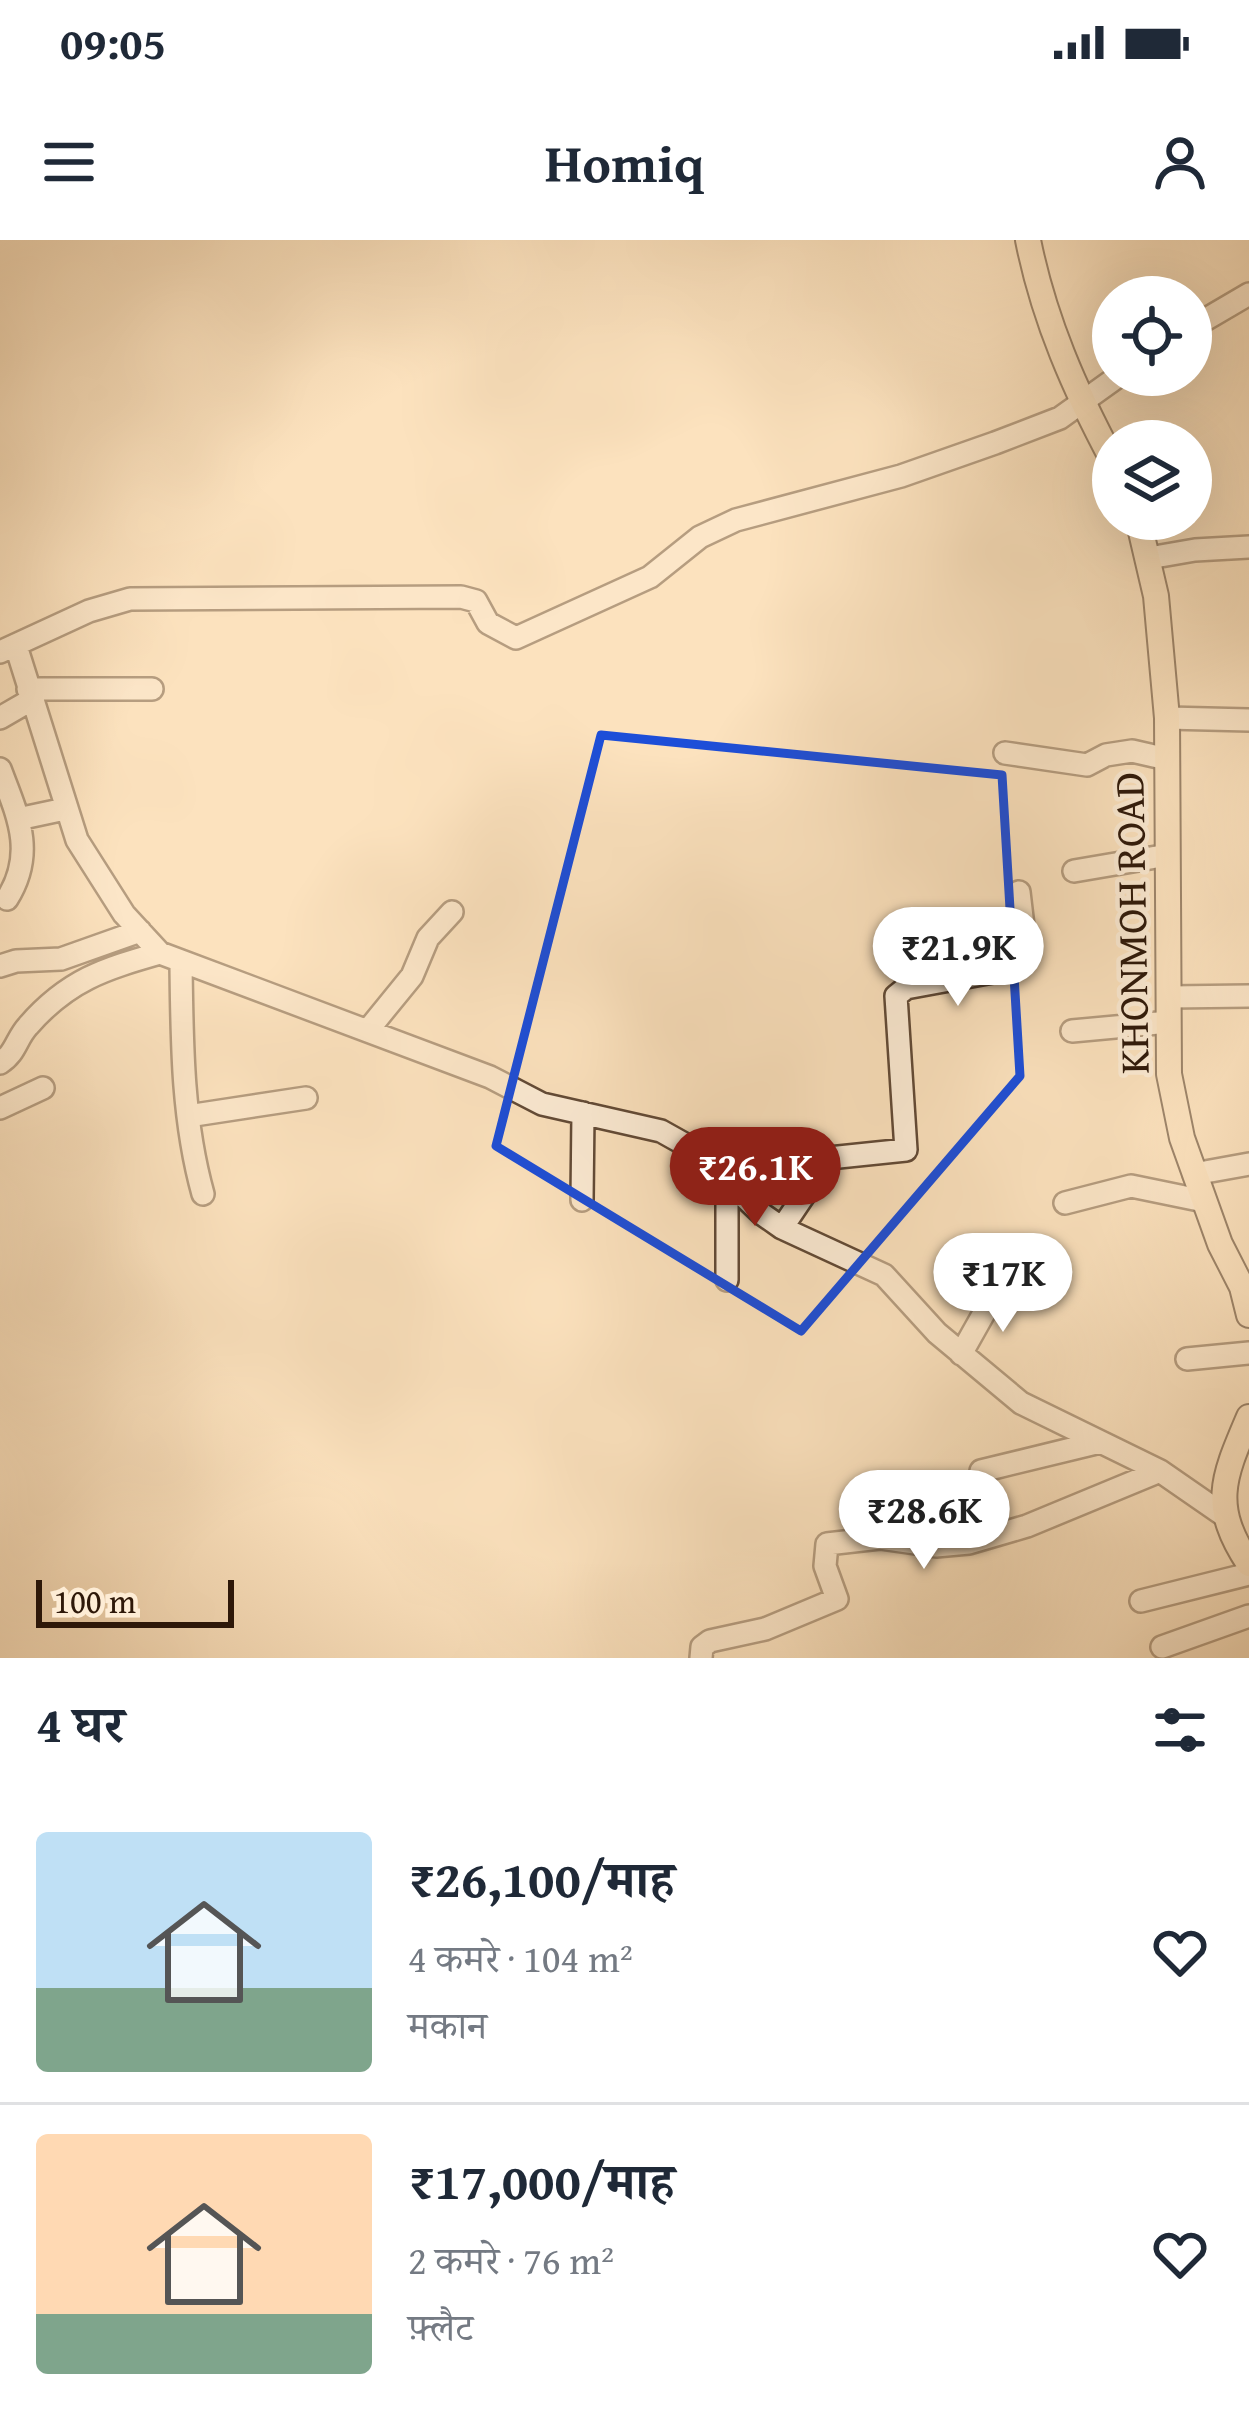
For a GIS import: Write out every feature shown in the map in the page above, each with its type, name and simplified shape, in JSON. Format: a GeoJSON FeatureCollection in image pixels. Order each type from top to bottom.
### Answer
{"type":"FeatureCollection","features":[{"type":"Feature","properties":{"kind":"main road"},"geometry":{"type":"LineString","coordinates":[[1028,240],[1040,296],[1092,422]]}},
{"type":"Feature","properties":{"kind":"main road","name":"KHONMOH ROAD"},"geometry":{"type":"LineString","coordinates":[[1145,540],[1167,718],[1168,1074],[1194,1174],[1242,1287],[1249,1316]]}},
{"type":"Feature","properties":{"kind":"main road"},"geometry":{"type":"LineString","coordinates":[[1249,1418],[1224,1480],[1225,1516],[1249,1564]]}},
{"type":"Feature","properties":{"kind":"street"},"geometry":{"type":"LineString","coordinates":[[1212,316],[1249,294]]}},
{"type":"Feature","properties":{"kind":"street"},"geometry":{"type":"LineString","coordinates":[[1092,396],[1060,418],[920,469],[736,520],[700,537],[650,577],[516,638],[489,625],[476,601],[461,597],[163,598],[107,604],[8,649],[29,695],[77,840],[105,886],[160,953],[490,1077],[527,1098],[661,1130],[695,1150],[782,1228],[884,1275],[961,1354],[1021,1403],[1160,1471],[1225,1516]]}},
{"type":"Feature","properties":{"kind":"street"},"geometry":{"type":"LineString","coordinates":[[1150,557],[1249,548]]}},
{"type":"Feature","properties":{"kind":"street"},"geometry":{"type":"LineString","coordinates":[[0,718],[29,695],[152,689]]}},
{"type":"Feature","properties":{"kind":"street"},"geometry":{"type":"LineString","coordinates":[[1167,718],[1249,720]]}},
{"type":"Feature","properties":{"kind":"street"},"geometry":{"type":"LineString","coordinates":[[1005,753],[1087,765],[1106,755],[1132,751],[1167,758]]}},
{"type":"Feature","properties":{"kind":"street"},"geometry":{"type":"LineString","coordinates":[[0,769],[18,819],[11,847],[23,871],[7,899]]}},
{"type":"Feature","properties":{"kind":"street"},"geometry":{"type":"LineString","coordinates":[[18,819],[65,809]]}},
{"type":"Feature","properties":{"kind":"street"},"geometry":{"type":"LineString","coordinates":[[1074,871],[1168,855]]}},
{"type":"Feature","properties":{"kind":"street"},"geometry":{"type":"LineString","coordinates":[[782,1228],[829,1158],[906,1150],[896,996],[906,988],[999,973],[1007,967],[1025,943],[1018,892]]}},
{"type":"Feature","properties":{"kind":"street"},"geometry":{"type":"LineString","coordinates":[[368,1030],[412,976],[428,938],[452,912]]}},
{"type":"Feature","properties":{"kind":"street"},"geometry":{"type":"LineString","coordinates":[[0,966],[61,959],[140,931]]}},
{"type":"Feature","properties":{"kind":"street"},"geometry":{"type":"LineString","coordinates":[[0,1063],[13,1054],[27,1027],[85,977],[160,953]]}},
{"type":"Feature","properties":{"kind":"street"},"geometry":{"type":"LineString","coordinates":[[181,964],[188,1116],[203,1194]]}},
{"type":"Feature","properties":{"kind":"street"},"geometry":{"type":"LineString","coordinates":[[1072,1031],[1249,996]]}},
{"type":"Feature","properties":{"kind":"street"},"geometry":{"type":"LineString","coordinates":[[0,1108],[43,1088]]}},
{"type":"Feature","properties":{"kind":"street"},"geometry":{"type":"LineString","coordinates":[[188,1116],[306,1098]]}},
{"type":"Feature","properties":{"kind":"street"},"geometry":{"type":"LineString","coordinates":[[582,1200],[583,1113]]}},
{"type":"Feature","properties":{"kind":"street"},"geometry":{"type":"LineString","coordinates":[[1194,1174],[1249,1164]]}},
{"type":"Feature","properties":{"kind":"street"},"geometry":{"type":"LineString","coordinates":[[727,1179],[727,1280]]}},
{"type":"Feature","properties":{"kind":"street"},"geometry":{"type":"LineString","coordinates":[[1065,1203],[1131,1186],[1204,1201]]}},
{"type":"Feature","properties":{"kind":"street"},"geometry":{"type":"LineString","coordinates":[[961,1354],[997,1290]]}},
{"type":"Feature","properties":{"kind":"street"},"geometry":{"type":"LineString","coordinates":[[1187,1359],[1249,1353]]}},
{"type":"Feature","properties":{"kind":"street"},"geometry":{"type":"LineString","coordinates":[[981,1471],[1100,1442]]}},
{"type":"Feature","properties":{"kind":"street"},"geometry":{"type":"LineString","coordinates":[[701,1658],[702,1647],[710,1641],[765,1629],[835,1601],[837,1592],[825,1566],[827,1544],[880,1538],[937,1546],[970,1543],[1027,1526],[1160,1471]]}},
{"type":"Feature","properties":{"kind":"street"},"geometry":{"type":"LineString","coordinates":[[1141,1601],[1249,1574]]}},
{"type":"Feature","properties":{"kind":"street"},"geometry":{"type":"LineString","coordinates":[[1162,1647],[1249,1616]]}},
{"type":"Feature","properties":{"kind":"highlighted area"},"geometry":{"type":"Polygon","coordinates":[[[601,735],[1002,775],[1020,1076],[801,1331],[496,1146],[601,735]]]}}]}
